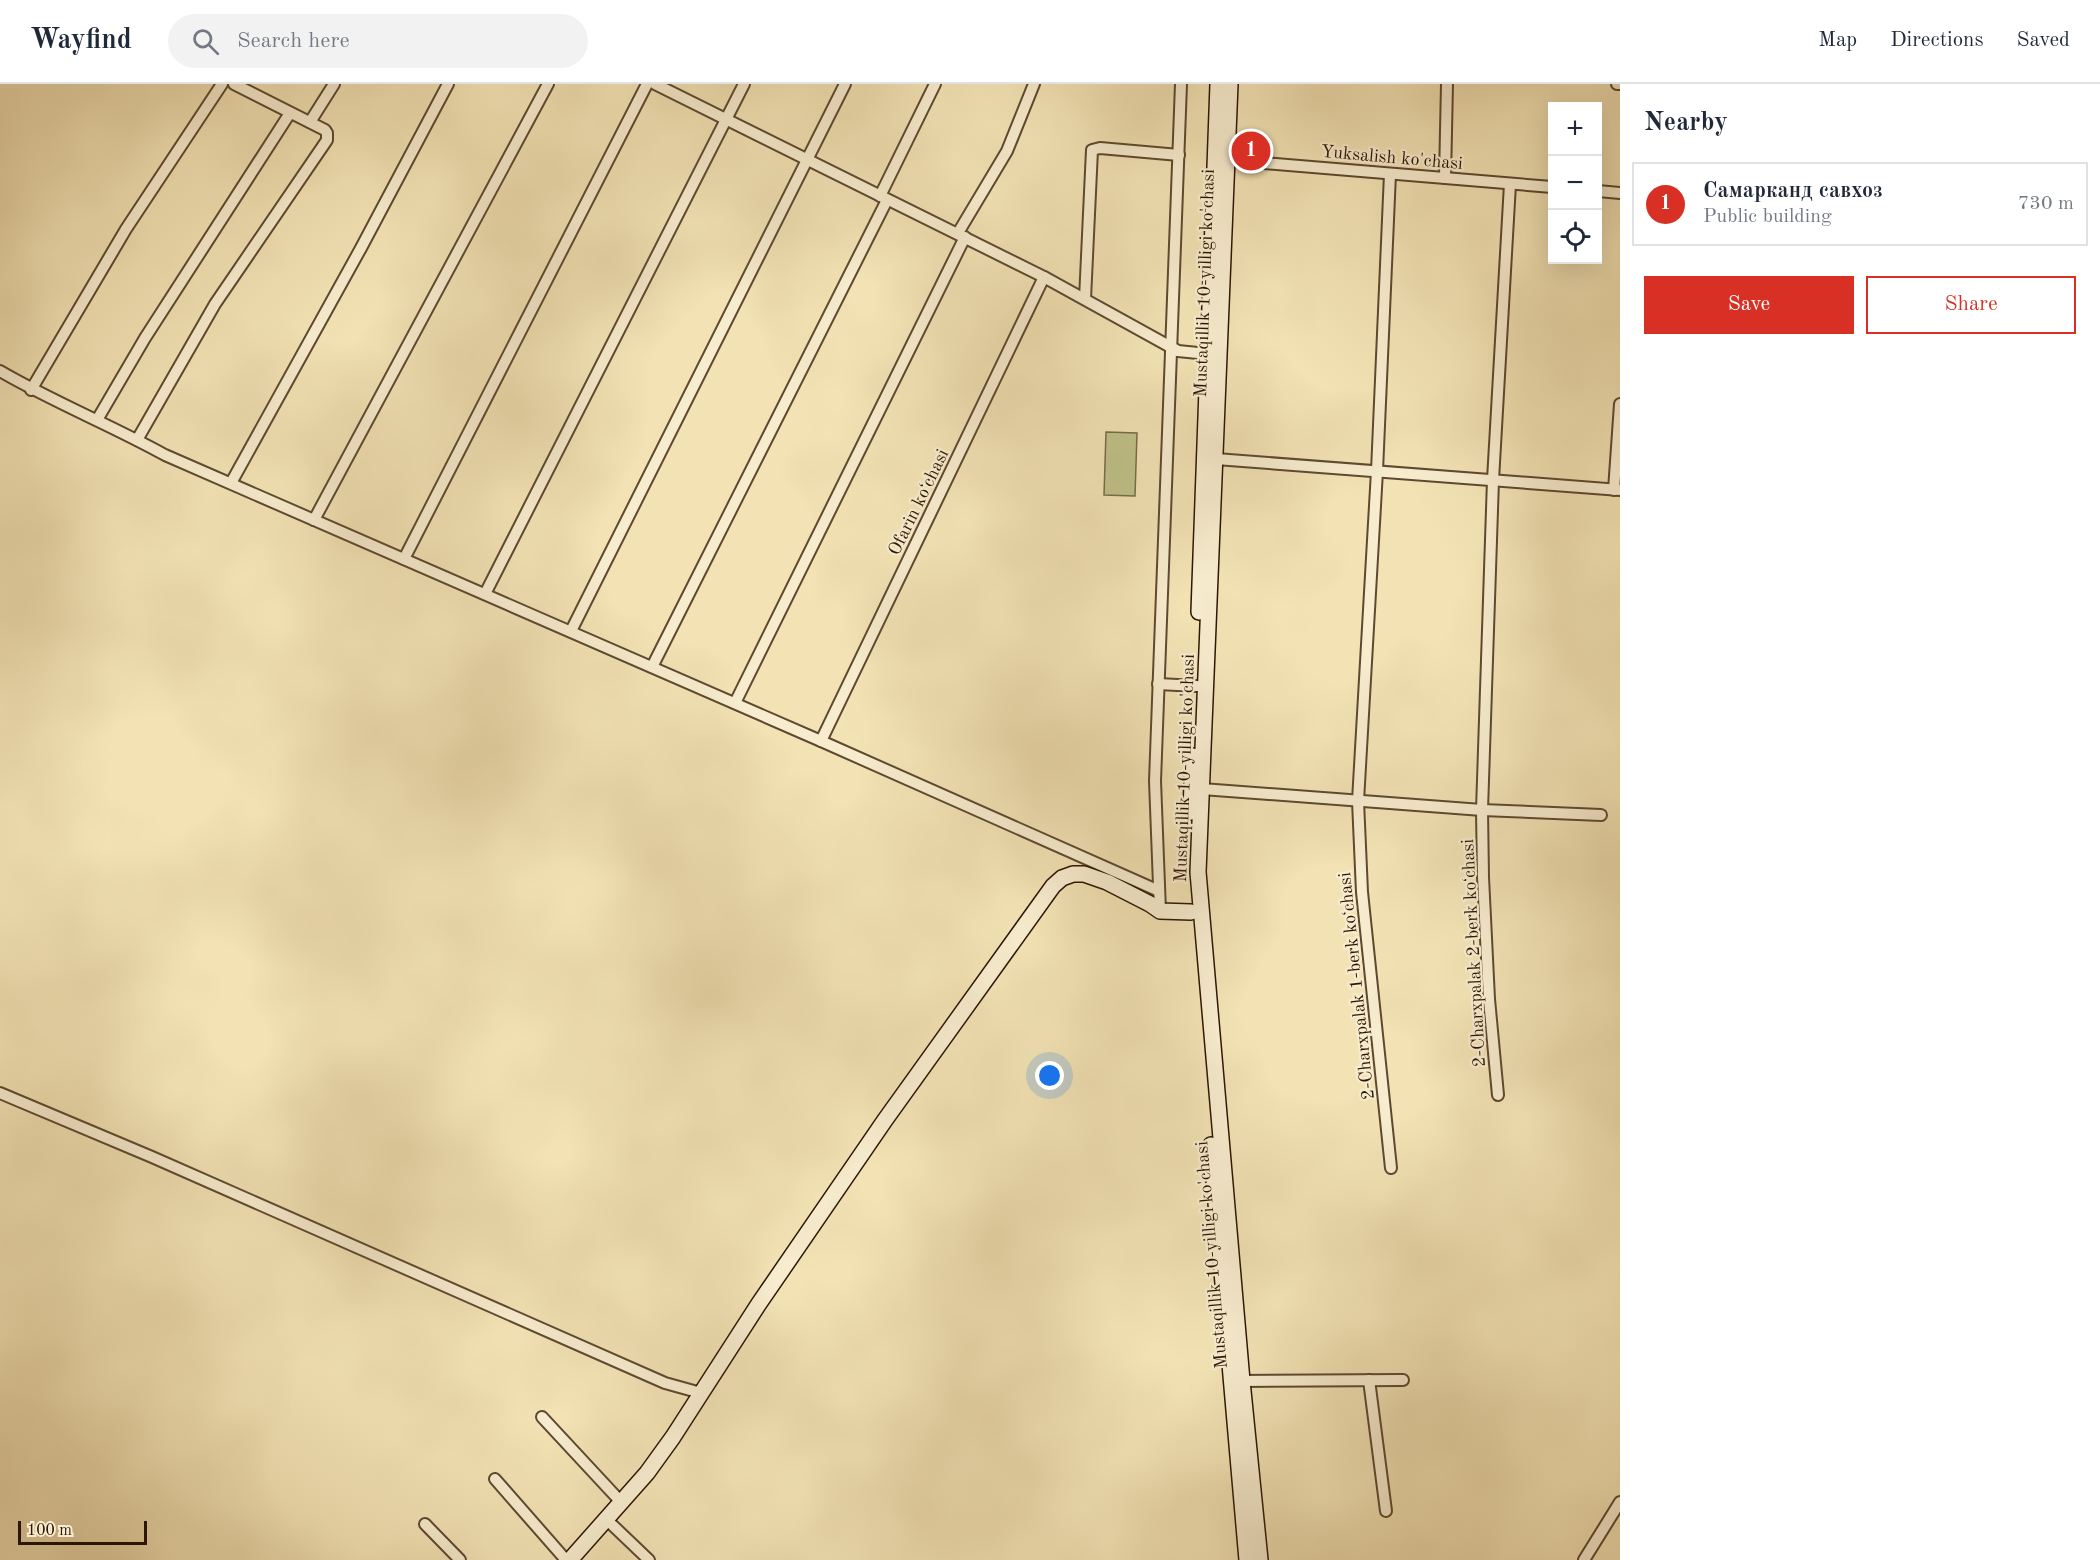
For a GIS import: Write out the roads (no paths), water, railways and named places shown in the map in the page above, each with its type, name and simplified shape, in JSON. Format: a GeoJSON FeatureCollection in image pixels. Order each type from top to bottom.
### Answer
{"type":"FeatureCollection","features":[{"type":"Feature","properties":{"kind":"main road","name":"Mustaqillik 10-yilligi ko'chasi"},"geometry":{"type":"LineString","coordinates":[[1218,84],[1202,354],[1191,686],[1189,869],[1191,912],[1236,1381],[1260,1560]]}},
{"type":"Feature","properties":{"kind":"main road","name":"Mustaqillik 10-yilligi ko'chasi"},"geometry":{"type":"LineString","coordinates":[[1230,84],[1198,872],[1247,1560]]}},
{"type":"Feature","properties":{"kind":"main road"},"geometry":{"type":"LineString","coordinates":[[568,1560],[654,1464],[885,1120],[1053,886],[1062,878],[1073,874],[1084,874],[1107,882],[1160,911],[1191,912]]}},
{"type":"Feature","properties":{"kind":"street"},"geometry":{"type":"LineString","coordinates":[[31,390],[126,229],[222,84]]}},
{"type":"Feature","properties":{"kind":"street"},"geometry":{"type":"LineString","coordinates":[[137,440],[215,304],[326,142],[325,130],[234,84]]}},
{"type":"Feature","properties":{"kind":"street"},"geometry":{"type":"LineString","coordinates":[[310,122],[334,84]]}},
{"type":"Feature","properties":{"kind":"street"},"geometry":{"type":"LineString","coordinates":[[231,483],[361,248],[448,84]]}},
{"type":"Feature","properties":{"kind":"street"},"geometry":{"type":"LineString","coordinates":[[314,520],[548,84]]}},
{"type":"Feature","properties":{"kind":"street"},"geometry":{"type":"LineString","coordinates":[[404,559],[647,84]]}},
{"type":"Feature","properties":{"kind":"street"},"geometry":{"type":"LineString","coordinates":[[655,84],[1044,277],[1174,349],[1202,354]]}},
{"type":"Feature","properties":{"kind":"street"},"geometry":{"type":"LineString","coordinates":[[485,594],[744,84]]}},
{"type":"Feature","properties":{"kind":"street"},"geometry":{"type":"LineString","coordinates":[[571,632],[845,84]]}},
{"type":"Feature","properties":{"kind":"street"},"geometry":{"type":"LineString","coordinates":[[652,667],[883,198],[935,84]]}},
{"type":"Feature","properties":{"kind":"street"},"geometry":{"type":"LineString","coordinates":[[735,703],[961,235],[1007,151],[1034,84]]}},
{"type":"Feature","properties":{"kind":"street"},"geometry":{"type":"LineString","coordinates":[[1160,911],[1155,782],[1174,349],[1181,84]]}},
{"type":"Feature","properties":{"kind":"street"},"geometry":{"type":"LineString","coordinates":[[1445,178],[1447,84]]}},
{"type":"Feature","properties":{"kind":"street"},"geometry":{"type":"LineString","coordinates":[[98,420],[144,338],[290,113]]}},
{"type":"Feature","properties":{"kind":"street"},"geometry":{"type":"LineString","coordinates":[[1084,299],[1092,150],[1100,148],[1179,155]]}},
{"type":"Feature","properties":{"kind":"street","name":"Yuksalish ko'chasi"},"geometry":{"type":"LineString","coordinates":[[1228,160],[1548,187]]}},
{"type":"Feature","properties":{"kind":"street","name":"2-Charxpalak 1-berk koʻchasi"},"geometry":{"type":"LineString","coordinates":[[1390,174],[1377,471],[1358,801],[1362,892],[1391,1168]]}},
{"type":"Feature","properties":{"kind":"street","name":"2-Charxpalak 2-berk koʻchasi"},"geometry":{"type":"LineString","coordinates":[[1498,1095],[1489,999],[1482,810],[1493,480],[1510,184]]}},
{"type":"Feature","properties":{"kind":"street"},"geometry":{"type":"LineString","coordinates":[[1602,191],[1620,193]]}},
{"type":"Feature","properties":{"kind":"street","name":"Ofarin koʻchasi"},"geometry":{"type":"LineString","coordinates":[[821,741],[1044,277]]}},
{"type":"Feature","properties":{"kind":"street"},"geometry":{"type":"LineString","coordinates":[[0,371],[31,390],[98,420],[165,455],[735,703],[1159,891]]}},
{"type":"Feature","properties":{"kind":"street"},"geometry":{"type":"LineString","coordinates":[[1216,459],[1617,490],[1620,404]]}},
{"type":"Feature","properties":{"kind":"street"},"geometry":{"type":"LineString","coordinates":[[1158,684],[1191,686]]}},
{"type":"Feature","properties":{"kind":"street"},"geometry":{"type":"LineString","coordinates":[[1202,789],[1482,810],[1601,815]]}},
{"type":"Feature","properties":{"kind":"street"},"geometry":{"type":"LineString","coordinates":[[0,1093],[152,1157],[664,1383],[700,1393]]}},
{"type":"Feature","properties":{"kind":"street"},"geometry":{"type":"LineString","coordinates":[[1369,1380],[1386,1511]]}},
{"type":"Feature","properties":{"kind":"street"},"geometry":{"type":"LineString","coordinates":[[1236,1381],[1403,1380]]}},
{"type":"Feature","properties":{"kind":"street"},"geometry":{"type":"LineString","coordinates":[[542,1417],[621,1502]]}},
{"type":"Feature","properties":{"kind":"street"},"geometry":{"type":"LineString","coordinates":[[495,1479],[568,1560]]}},
{"type":"Feature","properties":{"kind":"street"},"geometry":{"type":"LineString","coordinates":[[1584,1560],[1620,1502]]}},
{"type":"Feature","properties":{"kind":"street"},"geometry":{"type":"LineString","coordinates":[[606,1519],[649,1560]]}},
{"type":"Feature","properties":{"kind":"street"},"geometry":{"type":"LineString","coordinates":[[425,1524],[460,1560]]}},
{"type":"Feature","properties":{"kind":"place","name":"Самарканд савхоз"},"geometry":{"type":"Point","coordinates":[1251,151]}}]}
